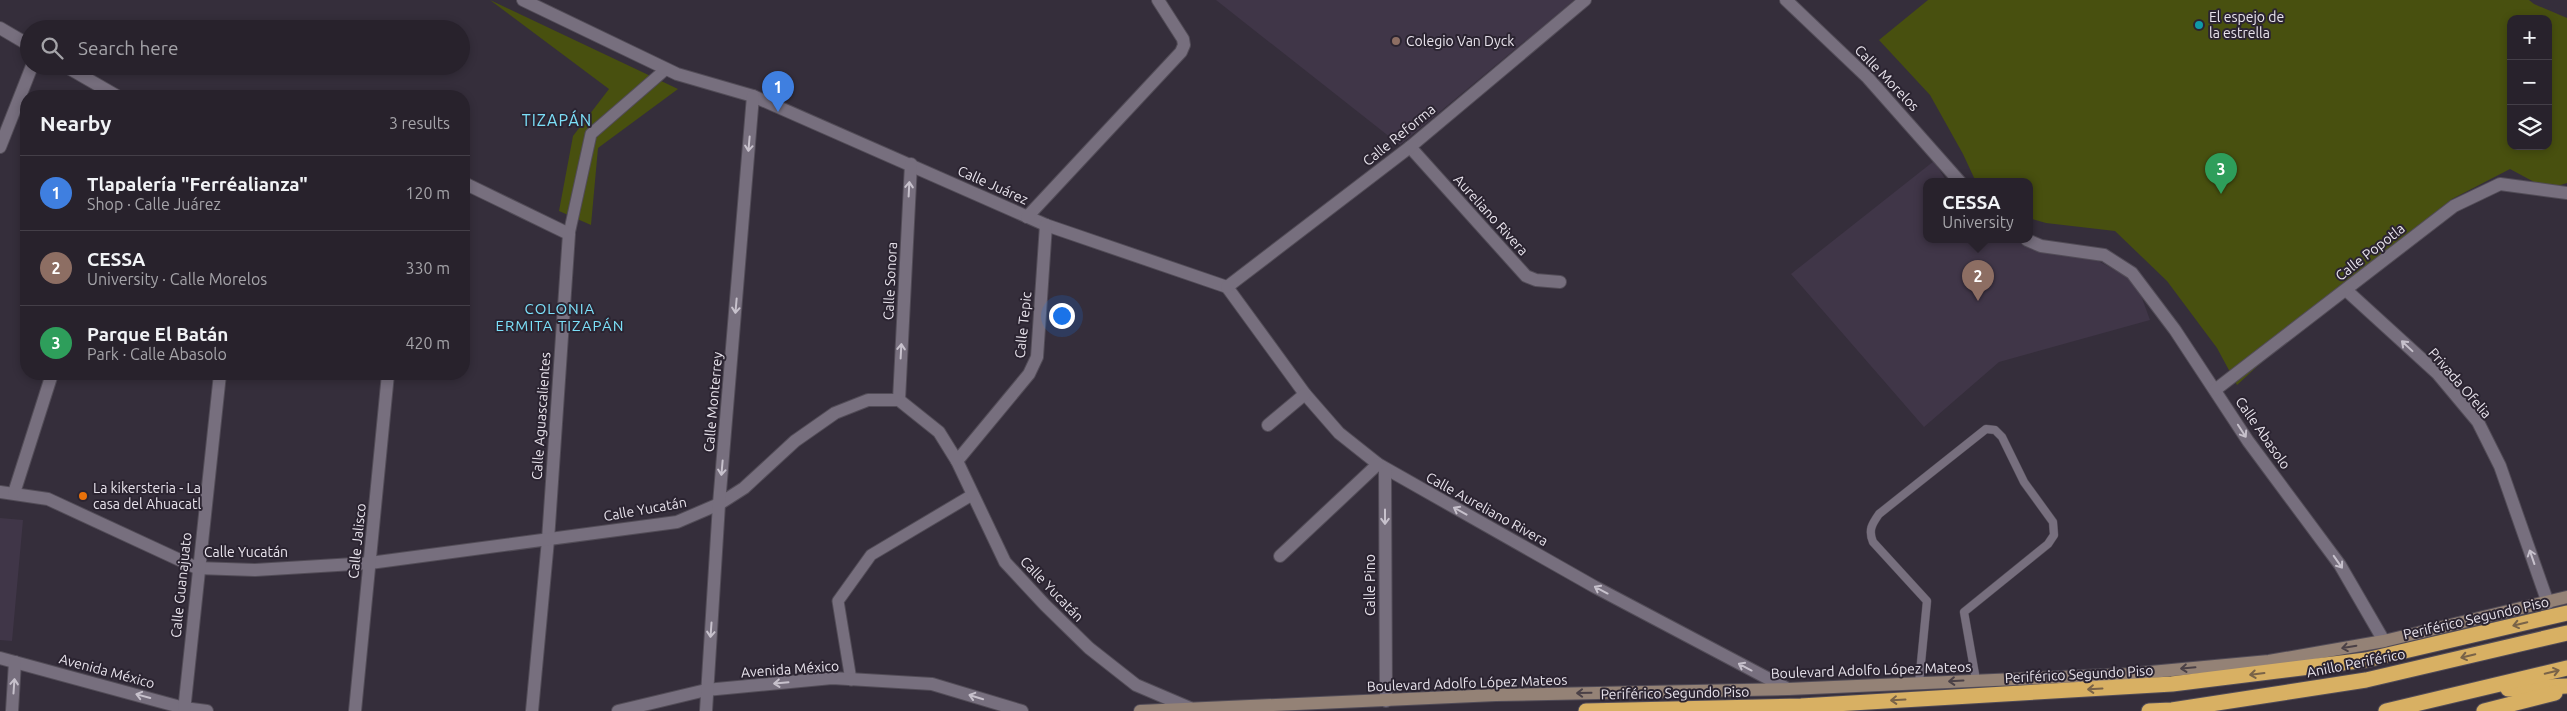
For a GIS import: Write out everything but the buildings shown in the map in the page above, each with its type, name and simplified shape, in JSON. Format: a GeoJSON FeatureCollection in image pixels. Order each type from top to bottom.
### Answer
{"type":"FeatureCollection","features":[{"type":"Feature","properties":{"kind":"highway","name":"Periférico Segundo Piso"},"geometry":{"type":"LineString","coordinates":[[1586,711],[1801,706],[2172,684],[2366,660],[2567,613]]}},
{"type":"Feature","properties":{"kind":"highway"},"geometry":{"type":"LineString","coordinates":[[2551,637],[2567,629]]}},
{"type":"Feature","properties":{"kind":"highway","name":"Anillo Periférico"},"geometry":{"type":"LineString","coordinates":[[2148,711],[2172,710],[2366,680],[2567,633]]}},
{"type":"Feature","properties":{"kind":"highway"},"geometry":{"type":"LineString","coordinates":[[2386,711],[2567,668]]}},
{"type":"Feature","properties":{"kind":"highway"},"geometry":{"type":"LineString","coordinates":[[2469,691],[2567,688]]}},
{"type":"Feature","properties":{"kind":"highway"},"geometry":{"type":"LineString","coordinates":[[2484,711],[2567,688]]}},
{"type":"Feature","properties":{"kind":"main road","name":"Boulevard Adolfo López Mateos"},"geometry":{"type":"LineString","coordinates":[[1140,711],[1496,695],[1788,689],[2128,674],[2268,661],[2384,641],[2567,597]]}},
{"type":"Feature","properties":{"kind":"street","name":"Calle Juárez"},"geometry":{"type":"LineString","coordinates":[[523,0],[543,3],[677,74],[753,96],[910,164],[1046,226],[1227,287]]}},
{"type":"Feature","properties":{"kind":"street"},"geometry":{"type":"LineString","coordinates":[[1027,217],[1181,52],[1184,45],[1183,39],[1158,0]]}},
{"type":"Feature","properties":{"kind":"street","name":"Calle Reforma"},"geometry":{"type":"LineString","coordinates":[[1227,287],[1410,148],[1585,0]]}},
{"type":"Feature","properties":{"kind":"street","name":"Calle Morelos"},"geometry":{"type":"LineString","coordinates":[[1786,0],[1868,78],[1956,178]]}},
{"type":"Feature","properties":{"kind":"street"},"geometry":{"type":"LineString","coordinates":[[0,28],[20,40]]}},
{"type":"Feature","properties":{"kind":"street","name":"Calle Aguascalientes"},"geometry":{"type":"LineString","coordinates":[[532,711],[548,540],[569,234],[591,134],[666,69]]}},
{"type":"Feature","properties":{"kind":"street"},"geometry":{"type":"LineString","coordinates":[[23,90],[28,75]]}},
{"type":"Feature","properties":{"kind":"street"},"geometry":{"type":"LineString","coordinates":[[81,75],[107,90]]}},
{"type":"Feature","properties":{"kind":"street"},"geometry":{"type":"LineString","coordinates":[[0,147],[20,96]]}},
{"type":"Feature","properties":{"kind":"street","name":"Calle Monterrey"},"geometry":{"type":"LineString","coordinates":[[706,711],[719,504],[753,96]]}},
{"type":"Feature","properties":{"kind":"street","name":"Aureliano Rivera"},"geometry":{"type":"LineString","coordinates":[[1410,148],[1526,276],[1536,280],[1560,282]]}},
{"type":"Feature","properties":{"kind":"street","name":"Calle Sonora"},"geometry":{"type":"LineString","coordinates":[[899,400],[910,164]]}},
{"type":"Feature","properties":{"kind":"street","name":"Calle Popotla"},"geometry":{"type":"LineString","coordinates":[[2215,390],[2454,206],[2500,184],[2565,190]]}},
{"type":"Feature","properties":{"kind":"street"},"geometry":{"type":"LineString","coordinates":[[470,186],[569,234]]}},
{"type":"Feature","properties":{"kind":"street","name":"Calle Tepic"},"geometry":{"type":"LineString","coordinates":[[957,461],[1029,374],[1037,358],[1046,226]]}},
{"type":"Feature","properties":{"kind":"street","name":"Calle Abasolo"},"geometry":{"type":"LineString","coordinates":[[2033,243],[2041,246],[2104,255],[2132,273],[2175,330],[2248,440],[2340,565],[2384,641]]}},
{"type":"Feature","properties":{"kind":"street","name":"Calle Aureliano Rivera"},"geometry":{"type":"LineString","coordinates":[[1227,287],[1305,394],[1338,433],[1381,466],[1595,587],[1788,689]]}},
{"type":"Feature","properties":{"kind":"street","name":"Privada Ofelia"},"geometry":{"type":"LineString","coordinates":[[2346,290],[2436,373],[2478,422],[2500,466],[2548,603]]}},
{"type":"Feature","properties":{"kind":"street"},"geometry":{"type":"LineString","coordinates":[[14,493],[50,380]]}},
{"type":"Feature","properties":{"kind":"street","name":"Calle Guanajuato"},"geometry":{"type":"LineString","coordinates":[[184,709],[197,568],[219,380]]}},
{"type":"Feature","properties":{"kind":"street","name":"Calle Jalisco"},"geometry":{"type":"LineString","coordinates":[[355,711],[387,380]]}},
{"type":"Feature","properties":{"kind":"street"},"geometry":{"type":"LineString","coordinates":[[1268,425],[1305,394]]}},
{"type":"Feature","properties":{"kind":"street","name":"Calle Yucatán"},"geometry":{"type":"LineString","coordinates":[[0,492],[48,499],[197,568],[255,570],[370,563],[677,522],[719,504],[762,473],[795,441],[835,413],[868,400],[899,400],[939,432],[957,461],[1005,562],[1045,606],[1089,648],[1136,684],[1190,708]]}},
{"type":"Feature","properties":{"kind":"street"},"geometry":{"type":"LineString","coordinates":[[1280,556],[1381,466]]}},
{"type":"Feature","properties":{"kind":"street","name":"Calle Pino"},"geometry":{"type":"LineString","coordinates":[[1381,466],[1386,701]]}},
{"type":"Feature","properties":{"kind":"street"},"geometry":{"type":"LineString","coordinates":[[851,680],[838,601],[872,555],[972,495]]}},
{"type":"Feature","properties":{"kind":"street","name":"Avenida México"},"geometry":{"type":"LineString","coordinates":[[0,658],[184,709],[207,711]]}},
{"type":"Feature","properties":{"kind":"street"},"geometry":{"type":"LineString","coordinates":[[12,711],[16,662]]}},
{"type":"Feature","properties":{"kind":"street","name":"Avenida México"},"geometry":{"type":"LineString","coordinates":[[618,711],[706,690],[832,678],[932,684],[1022,711]]}},
{"type":"Feature","properties":{"kind":"lane"},"geometry":{"type":"LineString","coordinates":[[1919,683],[1927,600],[1873,542],[1870,533],[1872,524],[1879,514],[1986,429],[1995,430],[2002,437],[2024,482],[2053,522],[2054,535],[2048,544],[1964,612],[1976,680]]}},
{"type":"Feature","properties":{"kind":"shaded area","name":"Colegio Van Dyck"},"geometry":{"type":"Polygon","coordinates":[[[1216,0],[1574,0],[1400,145],[1216,0]]]}},
{"type":"Feature","properties":{"kind":"shaded area"},"geometry":{"type":"Polygon","coordinates":[[[1934,161],[1945,178],[1923,178],[1923,243],[2022,243],[2035,249],[2084,253],[2136,282],[2150,320],[1999,362],[1924,427],[1791,274],[1934,161]]]}},
{"type":"Feature","properties":{"kind":"shaded area"},"geometry":{"type":"Polygon","coordinates":[[[0,518],[23,520],[12,641],[0,640],[0,518]]]}},
{"type":"Feature","properties":{"kind":"green space"},"geometry":{"type":"Polygon","coordinates":[[[490,0],[678,89],[598,148],[591,225],[559,211],[573,136],[609,89],[490,0]]]}},
{"type":"Feature","properties":{"kind":"green space"},"geometry":{"type":"Polygon","coordinates":[[[1928,0],[2529,0],[2567,18],[2567,183],[2547,189],[2510,169],[2452,199],[2353,278],[2237,385],[2217,348],[2167,281],[2115,231],[2046,223],[2033,219],[2033,178],[1974,178],[1930,95],[1879,40],[1928,0]]]}},
{"type":"Feature","properties":{"kind":"place","name":"El espejo de la estrella"},"geometry":{"type":"Point","coordinates":[2199,25]}},
{"type":"Feature","properties":{"kind":"place","name":"Colegio Van Dyck"},"geometry":{"type":"Point","coordinates":[1396,41]}},
{"type":"Feature","properties":{"kind":"place","name":"Tlapalería \"Ferréalianza\""},"geometry":{"type":"Point","coordinates":[778,112]}},
{"type":"Feature","properties":{"kind":"place","name":"Parque El Batán"},"geometry":{"type":"Point","coordinates":[2221,194]}},
{"type":"Feature","properties":{"kind":"place","name":"CESSA"},"geometry":{"type":"Point","coordinates":[1978,301]}},
{"type":"Feature","properties":{"kind":"place","name":"La kikersteria - La casa del Ahuacatl"},"geometry":{"type":"Point","coordinates":[83,496]}},
{"type":"Feature","properties":{"kind":"district","name":"TIZAPÁN"},"geometry":{"type":"Point","coordinates":[557,120]}},
{"type":"Feature","properties":{"kind":"district","name":"COLONIA ERMITA TIZAPÁN"},"geometry":{"type":"Point","coordinates":[560,316]}}]}
